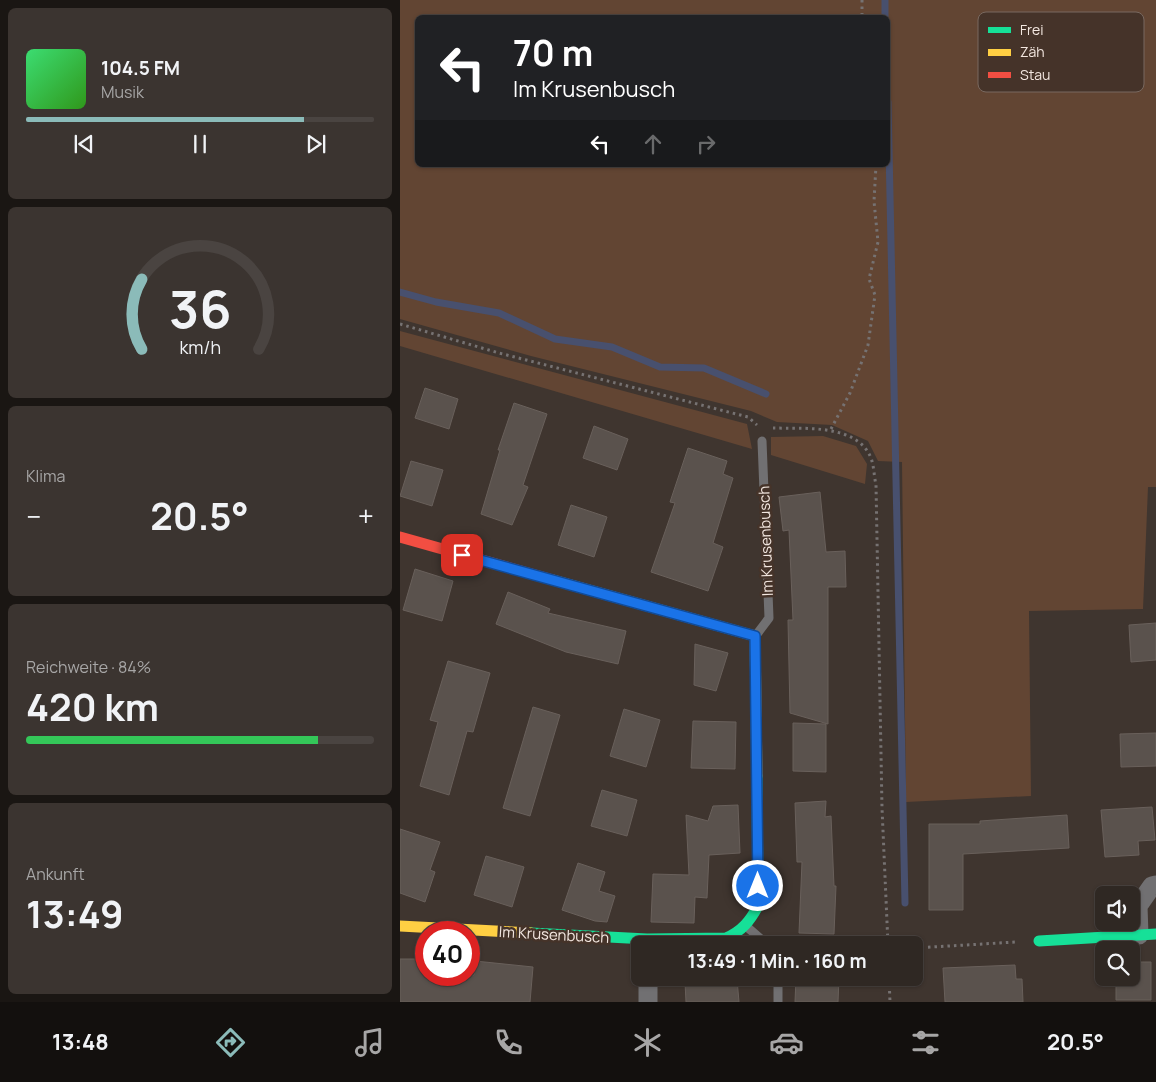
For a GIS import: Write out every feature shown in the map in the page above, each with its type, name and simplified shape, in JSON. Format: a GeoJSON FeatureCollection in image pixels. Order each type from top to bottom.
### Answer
{"type":"FeatureCollection","features":[{"type":"Feature","properties":{"kind":"street"},"geometry":{"type":"LineString","coordinates":[[400,537],[755,636],[758,906],[746,926]]}},
{"type":"Feature","properties":{"kind":"street"},"geometry":{"type":"LineString","coordinates":[[1039,941],[1147,935],[1138,906],[1152,886],[1156,885]]}},
{"type":"Feature","properties":{"kind":"street","name":"Im Krusenbusch"},"geometry":{"type":"LineString","coordinates":[[400,926],[631,941]]}},
{"type":"Feature","properties":{"kind":"street","name":"Im Krusenbusch"},"geometry":{"type":"LineString","coordinates":[[731,936],[746,926]]}},
{"type":"Feature","properties":{"kind":"street"},"geometry":{"type":"LineString","coordinates":[[648,986],[648,1002]]}},
{"type":"Feature","properties":{"kind":"lane","name":"Im Krusenbusch"},"geometry":{"type":"LineString","coordinates":[[755,636],[768,618],[762,441]]}},
{"type":"Feature","properties":{"kind":"lane"},"geometry":{"type":"LineString","coordinates":[[746,926],[758,936]]}},
{"type":"Feature","properties":{"kind":"lane"},"geometry":{"type":"LineString","coordinates":[[778,986],[778,1002]]}},
{"type":"Feature","properties":{"kind":"path"},"geometry":{"type":"LineString","coordinates":[[862,0],[862,15]]}},
{"type":"Feature","properties":{"kind":"path"},"geometry":{"type":"LineString","coordinates":[[831,430],[850,393],[868,345],[875,295],[870,280],[878,242],[874,201],[876,167]]}},
{"type":"Feature","properties":{"kind":"path"},"geometry":{"type":"LineString","coordinates":[[923,948],[1039,941]]}},
{"type":"Feature","properties":{"kind":"path"},"geometry":{"type":"LineString","coordinates":[[889,986],[890,1002]]}},
{"type":"Feature","properties":{"kind":"shaded area"},"geometry":{"type":"Polygon","coordinates":[[[400,0],[1156,0],[1156,487],[1148,487],[1143,609],[1029,611],[1031,796],[906,802],[902,462],[878,461],[868,441],[832,425],[777,422],[751,411],[531,356],[400,319],[400,0]]]}},
{"type":"Feature","properties":{"kind":"shaded area"},"geometry":{"type":"Polygon","coordinates":[[[400,331],[747,424],[752,449],[400,346],[400,331]]]}},
{"type":"Feature","properties":{"kind":"shaded area"},"geometry":{"type":"Polygon","coordinates":[[[823,436],[856,446],[867,464],[865,484],[771,455],[771,437],[823,436]]]}},
{"type":"Feature","properties":{"kind":"building"},"geometry":{"type":"Polygon","coordinates":[[[425,388],[458,399],[449,429],[415,418],[425,388]]]}},
{"type":"Feature","properties":{"kind":"building"},"geometry":{"type":"Polygon","coordinates":[[[514,403],[547,414],[523,485],[528,487],[512,525],[481,514],[500,450],[498,450],[514,403]]]}},
{"type":"Feature","properties":{"kind":"building"},"geometry":{"type":"Polygon","coordinates":[[[594,426],[628,439],[617,470],[583,458],[594,426]]]}},
{"type":"Feature","properties":{"kind":"building"},"geometry":{"type":"Polygon","coordinates":[[[688,448],[727,461],[723,474],[733,478],[713,543],[723,547],[708,591],[651,572],[675,503],[670,502],[688,448]]]}},
{"type":"Feature","properties":{"kind":"building"},"geometry":{"type":"Polygon","coordinates":[[[411,461],[443,470],[432,506],[400,496],[411,461]]]}},
{"type":"Feature","properties":{"kind":"building"},"geometry":{"type":"Polygon","coordinates":[[[820,492],[826,552],[845,551],[846,587],[828,587],[828,724],[790,713],[788,620],[793,620],[789,530],[783,531],[779,497],[820,492]]]}},
{"type":"Feature","properties":{"kind":"building"},"geometry":{"type":"Polygon","coordinates":[[[571,505],[607,517],[594,557],[558,545],[571,505]]]}},
{"type":"Feature","properties":{"kind":"building"},"geometry":{"type":"Polygon","coordinates":[[[415,569],[453,581],[442,621],[403,610],[415,569]]]}},
{"type":"Feature","properties":{"kind":"building"},"geometry":{"type":"Polygon","coordinates":[[[508,592],[550,609],[548,613],[626,631],[618,664],[566,652],[496,624],[508,592]]]}},
{"type":"Feature","properties":{"kind":"building"},"geometry":{"type":"Polygon","coordinates":[[[1156,623],[1156,660],[1131,662],[1129,625],[1156,623]]]}},
{"type":"Feature","properties":{"kind":"building"},"geometry":{"type":"Polygon","coordinates":[[[695,644],[728,653],[716,691],[694,685],[695,644]]]}},
{"type":"Feature","properties":{"kind":"building"},"geometry":{"type":"Polygon","coordinates":[[[448,661],[490,673],[473,732],[467,731],[449,795],[420,786],[438,722],[430,720],[448,661]]]}},
{"type":"Feature","properties":{"kind":"building"},"geometry":{"type":"Polygon","coordinates":[[[533,707],[560,715],[530,816],[503,808],[533,707]]]}},
{"type":"Feature","properties":{"kind":"building"},"geometry":{"type":"Polygon","coordinates":[[[624,709],[660,720],[646,767],[610,756],[624,709]]]}},
{"type":"Feature","properties":{"kind":"building"},"geometry":{"type":"Polygon","coordinates":[[[693,721],[736,722],[735,769],[691,768],[693,721]]]}},
{"type":"Feature","properties":{"kind":"building"},"geometry":{"type":"Polygon","coordinates":[[[793,723],[826,724],[826,772],[793,771],[793,723]]]}},
{"type":"Feature","properties":{"kind":"building"},"geometry":{"type":"Polygon","coordinates":[[[1156,733],[1156,766],[1121,767],[1120,734],[1156,733]]]}},
{"type":"Feature","properties":{"kind":"building"},"geometry":{"type":"Polygon","coordinates":[[[602,790],[637,800],[627,836],[591,826],[602,790]]]}},
{"type":"Feature","properties":{"kind":"building"},"geometry":{"type":"Polygon","coordinates":[[[826,801],[825,817],[831,816],[834,886],[836,886],[834,934],[799,933],[802,862],[797,862],[795,803],[826,801]]]}},
{"type":"Feature","properties":{"kind":"building"},"geometry":{"type":"Polygon","coordinates":[[[738,805],[740,853],[709,855],[707,898],[695,897],[694,923],[651,922],[653,874],[689,875],[686,815],[708,821],[713,806],[738,805]]]}},
{"type":"Feature","properties":{"kind":"building"},"geometry":{"type":"Polygon","coordinates":[[[1152,807],[1155,840],[1138,841],[1139,855],[1105,857],[1101,810],[1152,807]]]}},
{"type":"Feature","properties":{"kind":"building"},"geometry":{"type":"Polygon","coordinates":[[[1067,815],[1069,848],[963,854],[963,910],[929,910],[929,824],[980,824],[980,821],[1067,815]]]}},
{"type":"Feature","properties":{"kind":"building"},"geometry":{"type":"Polygon","coordinates":[[[400,829],[440,842],[430,870],[435,872],[425,902],[400,893],[400,829]]]}},
{"type":"Feature","properties":{"kind":"building"},"geometry":{"type":"Polygon","coordinates":[[[486,856],[524,867],[512,907],[474,895],[486,856]]]}},
{"type":"Feature","properties":{"kind":"building"},"geometry":{"type":"Polygon","coordinates":[[[578,863],[605,872],[599,891],[615,896],[607,922],[595,921],[562,910],[578,863]]]}},
{"type":"Feature","properties":{"kind":"building"},"geometry":{"type":"Polygon","coordinates":[[[400,959],[415,959],[415,986],[480,986],[480,962],[533,967],[530,1002],[400,1002],[400,959]]]}},
{"type":"Feature","properties":{"kind":"building"},"geometry":{"type":"Polygon","coordinates":[[[1140,962],[1151,962],[1151,1000],[1116,1000],[1116,986],[1140,986],[1140,962]]]}},
{"type":"Feature","properties":{"kind":"building"},"geometry":{"type":"Polygon","coordinates":[[[1015,965],[1016,979],[1022,979],[1023,1002],[945,1002],[943,968],[1015,965]]]}},
{"type":"Feature","properties":{"kind":"building"},"geometry":{"type":"Polygon","coordinates":[[[685,986],[738,986],[739,1002],[686,1002],[685,986]]]}},
{"type":"Feature","properties":{"kind":"building"},"geometry":{"type":"Polygon","coordinates":[[[796,986],[839,986],[838,1002],[795,1002],[796,986]]]}},
{"type":"Feature","properties":{"kind":"waterway"},"geometry":{"type":"LineString","coordinates":[[885,0],[885,15]]}},
{"type":"Feature","properties":{"kind":"waterway"},"geometry":{"type":"LineString","coordinates":[[889,167],[905,903]]}},
{"type":"Feature","properties":{"kind":"waterway"},"geometry":{"type":"LineString","coordinates":[[400,292],[436,302],[499,313],[555,339],[612,347],[660,367],[704,368],[766,394]]}},
{"type":"Feature","properties":{"kind":"traffic: fast"},"geometry":{"type":"LineString","coordinates":[[531,933],[647,939],[726,938],[737,932],[749,921],[758,906],[757,776]]}},
{"type":"Feature","properties":{"kind":"traffic: fast"},"geometry":{"type":"LineString","coordinates":[[1039,941],[1156,934]]}},
{"type":"Feature","properties":{"kind":"traffic: slow"},"geometry":{"type":"LineString","coordinates":[[553,580],[755,636],[757,776]]}},
{"type":"Feature","properties":{"kind":"traffic: slow"},"geometry":{"type":"LineString","coordinates":[[400,926],[531,933]]}},
{"type":"Feature","properties":{"kind":"traffic: jam"},"geometry":{"type":"LineString","coordinates":[[400,537],[553,580]]}},
{"type":"Feature","properties":{"kind":"route"},"geometry":{"type":"LineString","coordinates":[[462,555],[755,636],[758,886]]}}]}
